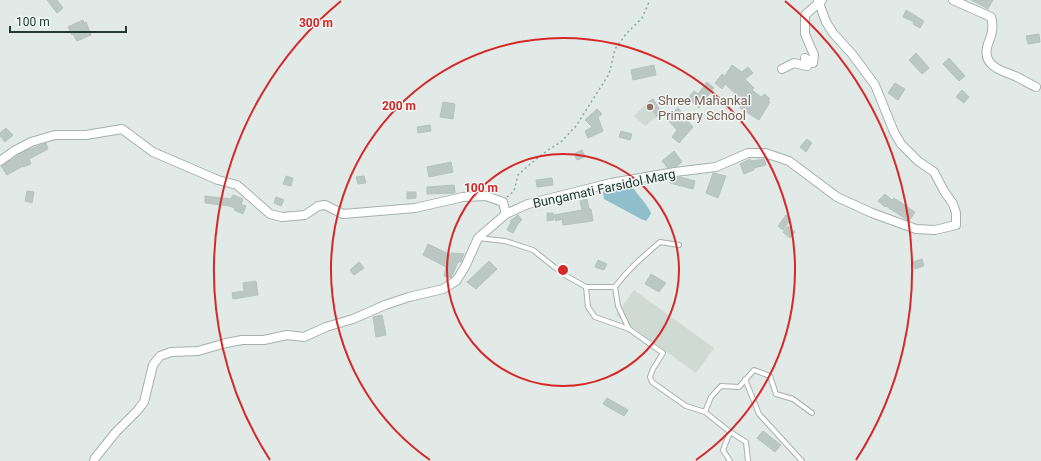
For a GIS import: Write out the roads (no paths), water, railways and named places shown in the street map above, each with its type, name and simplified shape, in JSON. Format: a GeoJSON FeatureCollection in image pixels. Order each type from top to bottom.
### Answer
{"type":"FeatureCollection","features":[{"type":"Feature","properties":{"kind":"street"},"geometry":{"type":"LineString","coordinates":[[953,0],[991,17],[993,27],[986,55],[989,63],[1005,73],[1036,87]]}},
{"type":"Feature","properties":{"kind":"street"},"geometry":{"type":"LineString","coordinates":[[782,69],[794,63],[807,66],[805,58],[813,63],[814,56],[805,34],[805,15],[819,1]]}},
{"type":"Feature","properties":{"kind":"street","name":"Bungamati Farsidol Marg"},"geometry":{"type":"LineString","coordinates":[[94,461],[116,432],[144,402],[154,365],[160,356],[171,352],[198,351],[242,340],[264,340],[286,335],[304,337],[326,327],[354,319],[408,297],[443,289],[456,281],[465,267],[478,238],[506,214],[528,204],[611,183],[675,172],[716,167],[748,153],[765,153],[790,161],[837,196],[872,213],[916,229],[935,230],[956,225],[956,213],[953,204],[934,172],[918,161],[901,144],[894,132],[875,85],[852,54],[833,33],[826,22],[819,1]]}},
{"type":"Feature","properties":{"kind":"street"},"geometry":{"type":"LineString","coordinates":[[0,161],[14,151],[31,142],[55,135],[86,135],[122,129],[154,152],[218,180],[237,185],[270,214],[282,217],[304,215],[318,206],[325,205],[343,214],[415,208],[463,197],[486,196],[503,202],[506,214]]}},
{"type":"Feature","properties":{"kind":"lane"},"geometry":{"type":"LineString","coordinates":[[478,238],[506,241],[533,250],[563,274],[586,287],[615,287]]}},
{"type":"Feature","properties":{"kind":"lane"},"geometry":{"type":"LineString","coordinates":[[629,329],[618,306],[615,287],[634,264],[660,242],[678,245]]}},
{"type":"Feature","properties":{"kind":"lane"},"geometry":{"type":"LineString","coordinates":[[586,287],[588,307],[595,317],[629,329],[663,353],[650,377],[652,382],[686,406],[705,412],[730,432],[746,442],[748,461]]}},
{"type":"Feature","properties":{"kind":"lane"},"geometry":{"type":"LineString","coordinates":[[705,412],[711,397],[721,386],[738,387],[754,370],[770,376],[776,394],[793,400],[812,413]]}},
{"type":"Feature","properties":{"kind":"lane"},"geometry":{"type":"LineString","coordinates":[[745,379],[759,414],[802,461]]}},
{"type":"Feature","properties":{"kind":"lane"},"geometry":{"type":"LineString","coordinates":[[730,432],[723,450],[730,461]]}},
{"type":"Feature","properties":{"kind":"water"},"geometry":{"type":"Polygon","coordinates":[[[630,183],[651,213],[646,221],[604,199],[603,192],[606,190],[630,183]]]}},
{"type":"Feature","properties":{"kind":"place","name":"Shree Mahankal Primary School"},"geometry":{"type":"Point","coordinates":[650,107]}}]}
